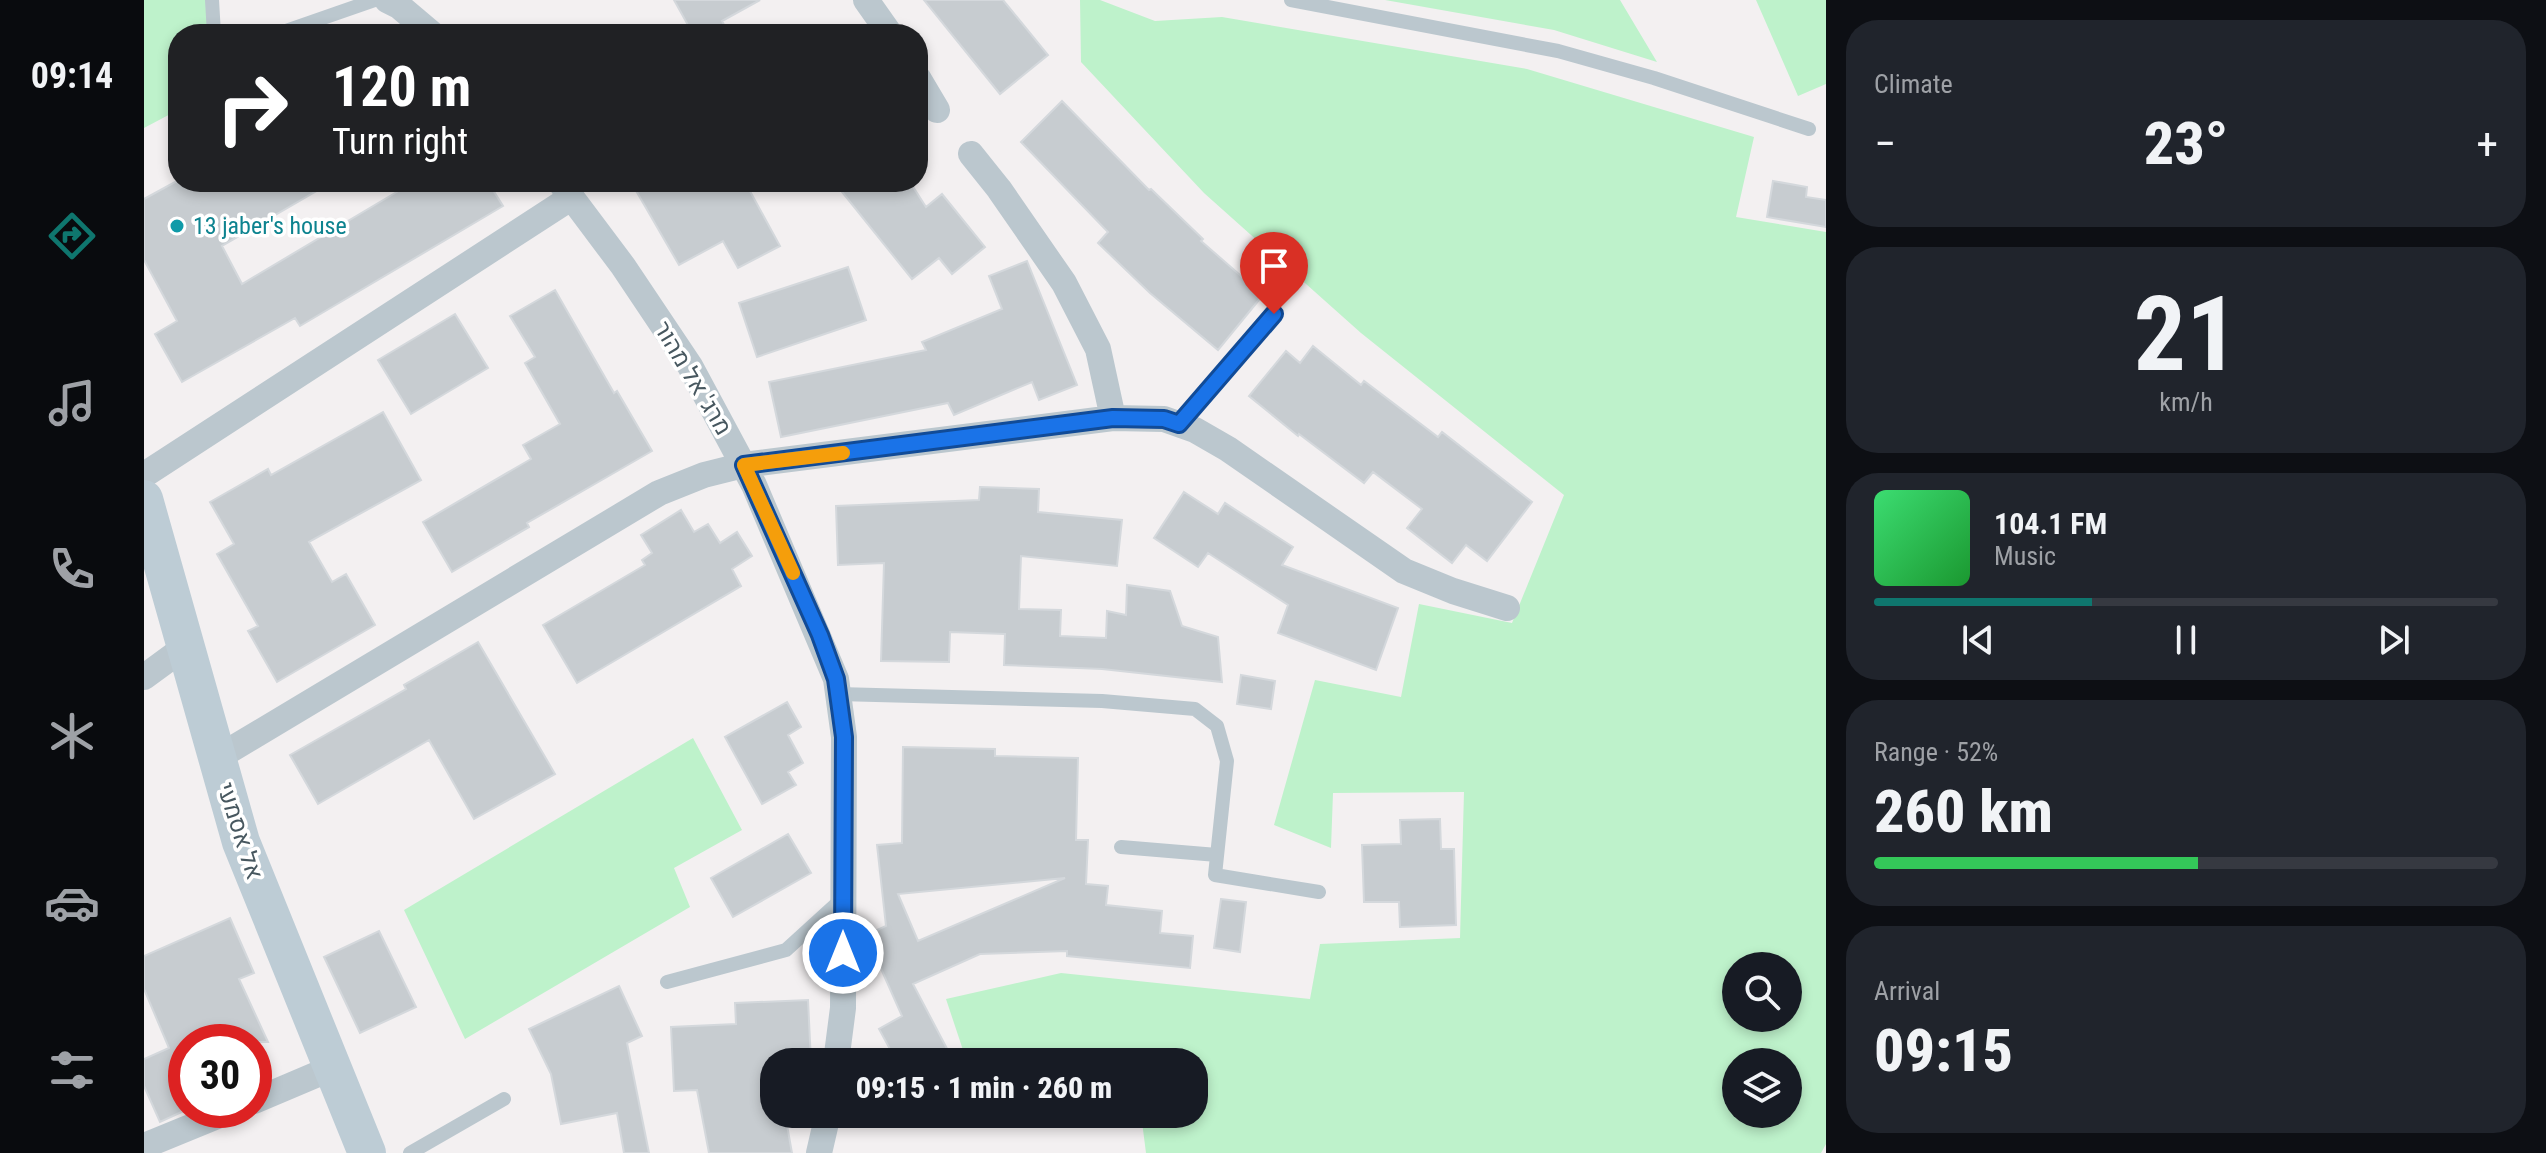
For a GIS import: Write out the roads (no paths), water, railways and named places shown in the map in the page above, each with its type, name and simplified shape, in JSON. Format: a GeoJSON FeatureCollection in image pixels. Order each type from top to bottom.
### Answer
{"type":"FeatureCollection","features":[{"type":"Feature","properties":{"kind":"street"},"geometry":{"type":"LineString","coordinates":[[866,0],[883,24]]}},
{"type":"Feature","properties":{"kind":"street"},"geometry":{"type":"LineString","coordinates":[[393,1],[420,24]]}},
{"type":"Feature","properties":{"kind":"street"},"geometry":{"type":"LineString","coordinates":[[928,95],[937,110]]}},
{"type":"Feature","properties":{"kind":"street"},"geometry":{"type":"LineString","coordinates":[[971,154],[1064,283],[1098,349],[1113,418]]}},
{"type":"Feature","properties":{"kind":"street"},"geometry":{"type":"LineString","coordinates":[[144,475],[563,192]]}},
{"type":"Feature","properties":{"kind":"street","name":"מרג' אל מהור"},"geometry":{"type":"LineString","coordinates":[[568,192],[623,266],[690,366],[744,465],[820,635],[836,679],[844,737],[843,1008],[838,1048]]}},
{"type":"Feature","properties":{"kind":"street"},"geometry":{"type":"LineString","coordinates":[[217,758],[659,493],[704,475],[744,465],[1113,418],[1164,419],[1195,430],[1228,449],[1404,571],[1507,608]]}},
{"type":"Feature","properties":{"kind":"street","name":"אל אסמעי"},"geometry":{"type":"LineString","coordinates":[[147,524],[241,842],[367,1153]]}},
{"type":"Feature","properties":{"kind":"street"},"geometry":{"type":"LineString","coordinates":[[144,677],[185,647]]}},
{"type":"Feature","properties":{"kind":"street"},"geometry":{"type":"LineString","coordinates":[[272,1093],[332,1068]]}},
{"type":"Feature","properties":{"kind":"street"},"geometry":{"type":"LineString","coordinates":[[144,1146],[188,1128]]}},
{"type":"Feature","properties":{"kind":"street"},"geometry":{"type":"LineString","coordinates":[[819,1153],[825,1128]]}},
{"type":"Feature","properties":{"kind":"lane"},"geometry":{"type":"LineString","coordinates":[[212,0],[213,24]]}},
{"type":"Feature","properties":{"kind":"lane"},"geometry":{"type":"LineString","coordinates":[[1291,0],[1558,51],[1654,78],[1809,129]]}},
{"type":"Feature","properties":{"kind":"lane"},"geometry":{"type":"LineString","coordinates":[[312,24],[393,1]]}},
{"type":"Feature","properties":{"kind":"lane"},"geometry":{"type":"LineString","coordinates":[[1179,424],[1274,314]]}},
{"type":"Feature","properties":{"kind":"lane"},"geometry":{"type":"LineString","coordinates":[[838,694],[1102,701],[1195,709],[1217,726],[1227,761],[1215,875],[1319,892]]}},
{"type":"Feature","properties":{"kind":"lane"},"geometry":{"type":"LineString","coordinates":[[1121,847],[1217,855]]}},
{"type":"Feature","properties":{"kind":"lane"},"geometry":{"type":"LineString","coordinates":[[667,982],[786,950],[843,898]]}},
{"type":"Feature","properties":{"kind":"lane"},"geometry":{"type":"LineString","coordinates":[[410,1153],[504,1099]]}},
{"type":"Feature","properties":{"kind":"place","name":"13 jaber's house"},"geometry":{"type":"Point","coordinates":[177,226]}}]}
